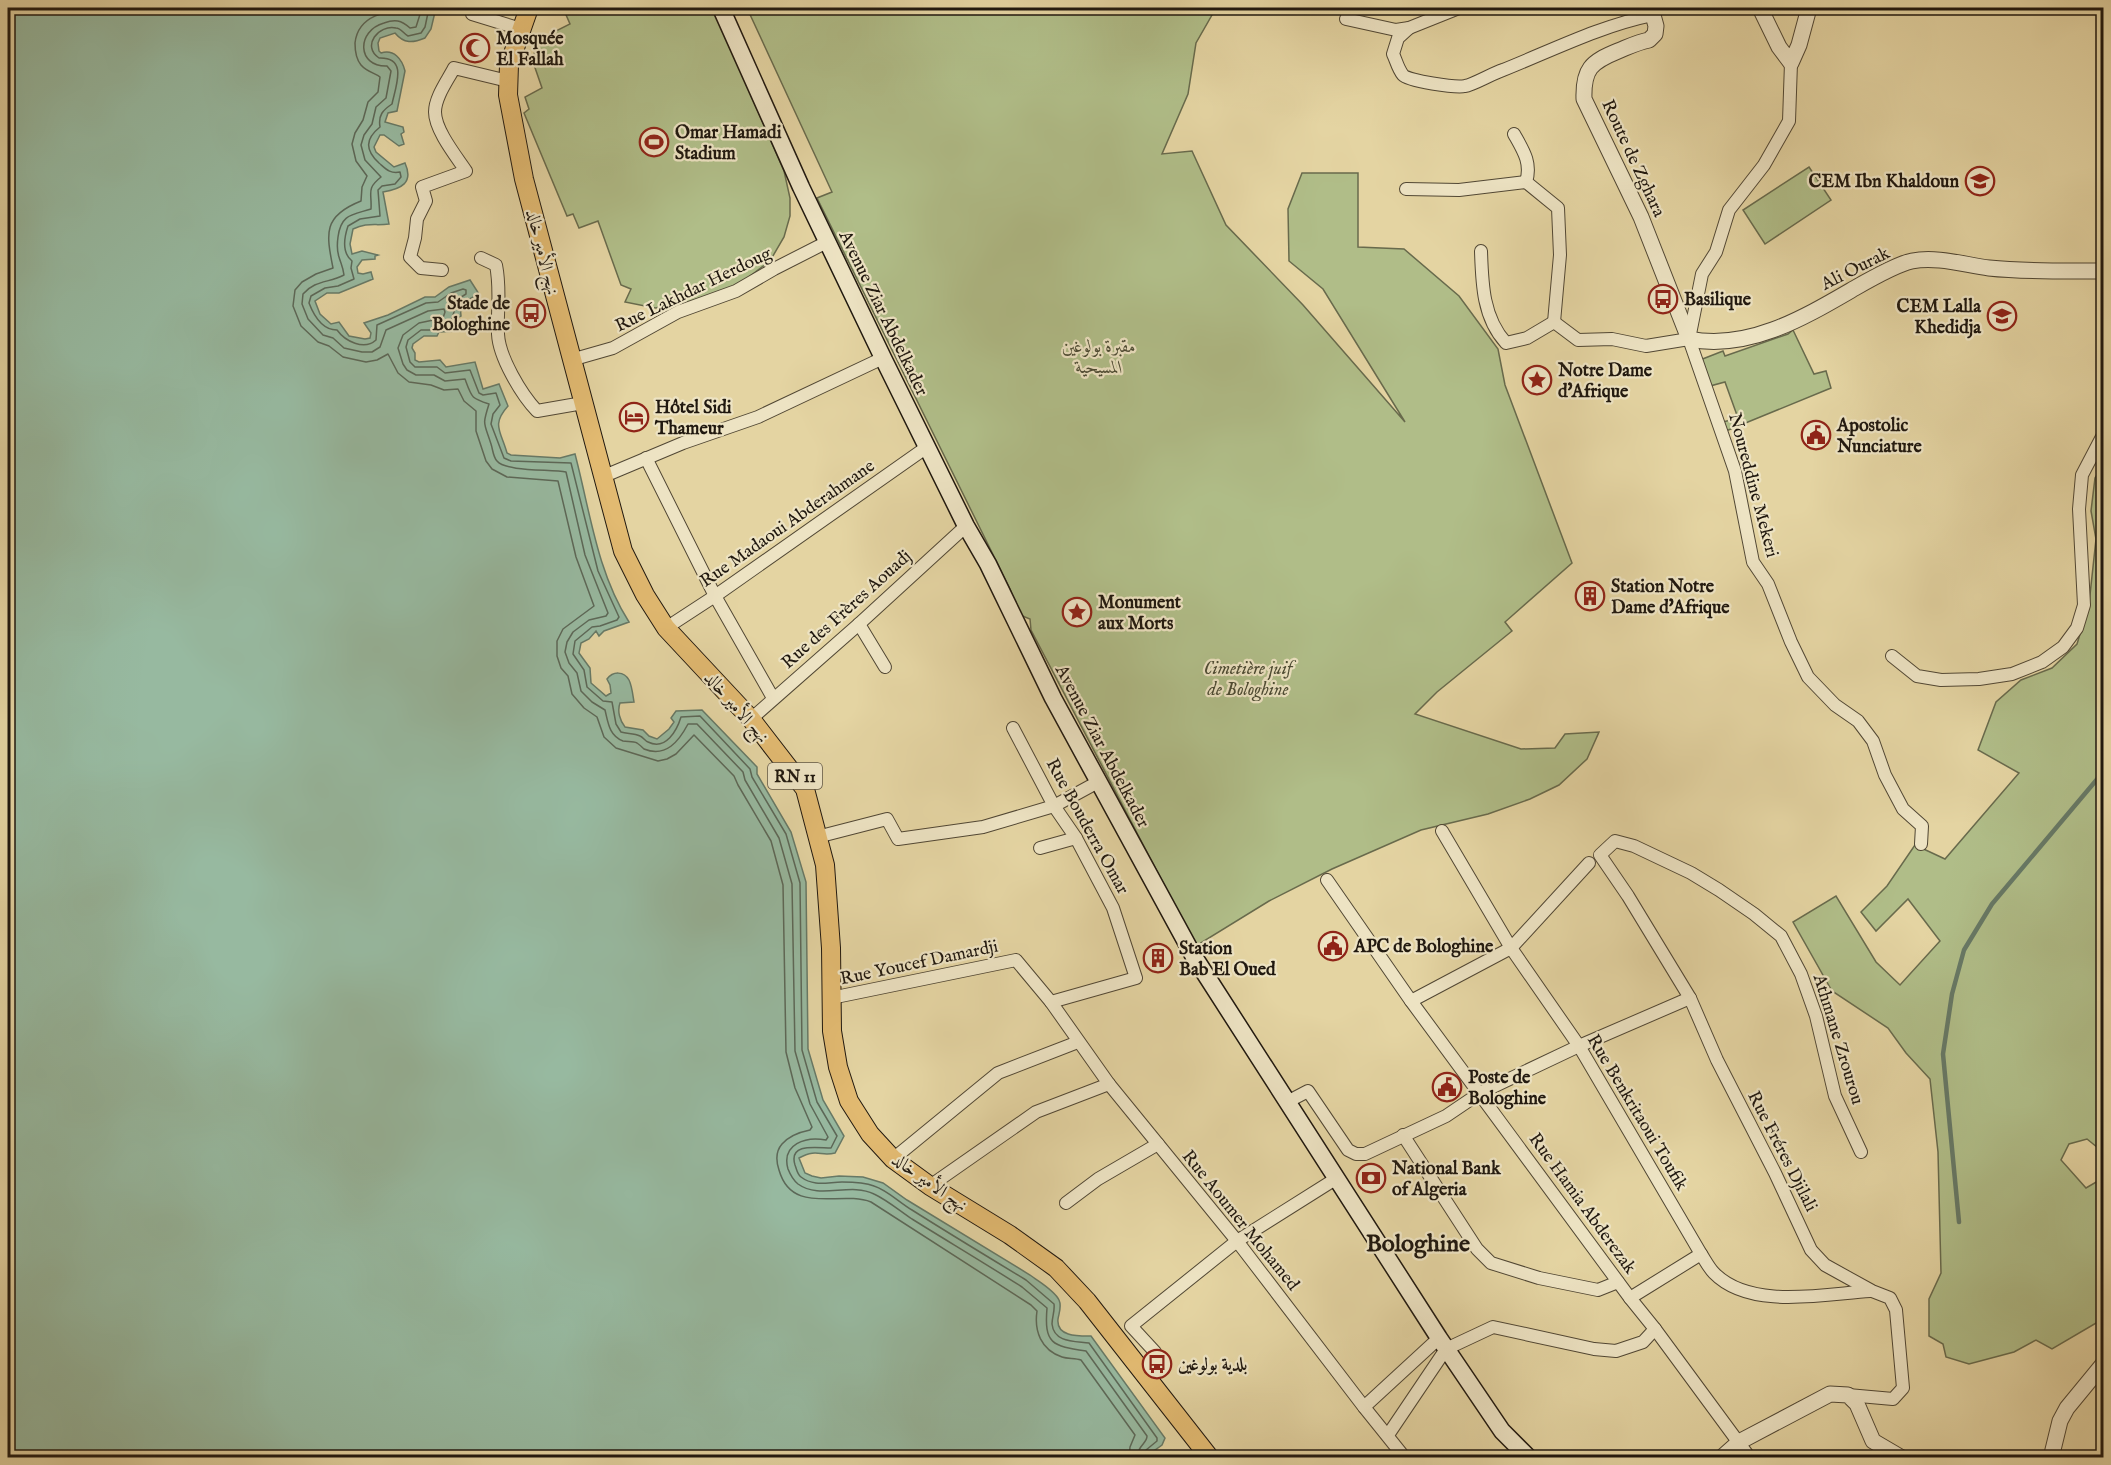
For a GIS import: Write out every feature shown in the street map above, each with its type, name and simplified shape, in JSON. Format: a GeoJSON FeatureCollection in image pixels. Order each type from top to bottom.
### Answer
{"type":"FeatureCollection","features":[{"type":"Feature","properties":{"kind":"main road","name":"نهج الأمير خالد"},"geometry":{"type":"LineString","coordinates":[[529,8],[509,65],[508,95],[524,179],[623,551],[645,596],[666,628],[750,718],[805,789],[825,864],[831,948],[832,1031],[838,1067],[849,1101],[870,1134],[893,1159],[930,1186],[1056,1268],[1087,1301],[1210,1458]]}},
{"type":"Feature","properties":{"kind":"main road","name":"Avenue Ziar Abdelkader"},"geometry":{"type":"LineString","coordinates":[[721,8],[882,358],[966,526],[988,564],[1053,698],[1193,955],[1442,1343],[1502,1431],[1529,1458]]}},
{"type":"Feature","properties":{"kind":"street"},"geometry":{"type":"LineString","coordinates":[[474,8],[472,14],[521,29]]}},
{"type":"Feature","properties":{"kind":"street"},"geometry":{"type":"LineString","coordinates":[[1347,19],[1396,30],[1409,28],[1459,8]]}},
{"type":"Feature","properties":{"kind":"street"},"geometry":{"type":"LineString","coordinates":[[1760,8],[1779,47],[1791,63]]}},
{"type":"Feature","properties":{"kind":"street"},"geometry":{"type":"LineString","coordinates":[[1554,322],[1578,340],[1612,339],[1646,346],[1695,341],[1702,274],[1716,252],[1729,210],[1764,165],[1789,121],[1791,63],[1799,45],[1809,8]]}},
{"type":"Feature","properties":{"kind":"street"},"geometry":{"type":"LineString","coordinates":[[1409,28],[1398,38],[1393,54],[1402,74],[1406,78],[1424,82],[1466,86],[1591,32],[1652,11]]}},
{"type":"Feature","properties":{"kind":"street","name":"Route de Zghara"},"geometry":{"type":"LineString","coordinates":[[1652,11],[1656,26],[1655,34],[1649,40],[1599,58],[1588,70],[1584,84],[1584,99],[1641,217],[1695,341]]}},
{"type":"Feature","properties":{"kind":"street"},"geometry":{"type":"LineString","coordinates":[[442,270],[422,268],[410,257],[417,219],[426,201],[422,187],[466,171],[441,133],[435,112],[439,97],[454,68],[508,81]]}},
{"type":"Feature","properties":{"kind":"street"},"geometry":{"type":"LineString","coordinates":[[1514,134],[1526,154],[1529,166],[1526,182]]}},
{"type":"Feature","properties":{"kind":"street"},"geometry":{"type":"LineString","coordinates":[[1406,189],[1459,190],[1526,182],[1558,208],[1560,255],[1554,322]]}},
{"type":"Feature","properties":{"kind":"street","name":"Rue Lakhdar Herdoug"},"geometry":{"type":"LineString","coordinates":[[572,360],[613,348],[678,312],[736,291],[827,242]]}},
{"type":"Feature","properties":{"kind":"street"},"geometry":{"type":"LineString","coordinates":[[1481,251],[1487,310],[1498,334],[1506,343],[1527,338],[1554,322]]}},
{"type":"Feature","properties":{"kind":"street"},"geometry":{"type":"LineString","coordinates":[[481,258],[496,265],[500,285],[498,336],[502,351],[524,397],[537,411],[583,403]]}},
{"type":"Feature","properties":{"kind":"street","name":"Ali Ourak"},"geometry":{"type":"LineString","coordinates":[[1695,341],[1751,338],[1823,306],[1870,279],[1912,261],[1941,261],[1991,268],[2103,271]]}},
{"type":"Feature","properties":{"kind":"street","name":"Noureddine Mekeri"},"geometry":{"type":"LineString","coordinates":[[1695,341],[1735,471],[1752,561],[1768,584],[1808,677],[1835,705],[1858,721],[1873,741],[1885,775],[1903,809],[1922,826],[1921,844]]}},
{"type":"Feature","properties":{"kind":"street"},"geometry":{"type":"LineString","coordinates":[[603,477],[682,443],[758,417],[882,358]]}},
{"type":"Feature","properties":{"kind":"street"},"geometry":{"type":"LineString","coordinates":[[1892,656],[1917,676],[1941,680],[1979,679],[2012,674],[2042,662],[2063,647],[2077,628],[2084,605],[2079,509],[2082,475],[2103,433]]}},
{"type":"Feature","properties":{"kind":"street","name":"Rue Madaoui Abderahmane"},"geometry":{"type":"LineString","coordinates":[[666,628],[927,447]]}},
{"type":"Feature","properties":{"kind":"street"},"geometry":{"type":"LineString","coordinates":[[646,458],[715,596],[773,698]]}},
{"type":"Feature","properties":{"kind":"street","name":"Rue des Frères Aouadj"},"geometry":{"type":"LineString","coordinates":[[750,718],[859,624],[966,526]]}},
{"type":"Feature","properties":{"kind":"street"},"geometry":{"type":"LineString","coordinates":[[859,624],[885,667]]}},
{"type":"Feature","properties":{"kind":"street","name":"Rue Bouderra Omar"},"geometry":{"type":"LineString","coordinates":[[1013,728],[1054,806],[1076,838],[1113,908],[1136,978],[1051,1002]]}},
{"type":"Feature","properties":{"kind":"street"},"geometry":{"type":"LineString","coordinates":[[817,837],[887,819],[898,839],[982,827],[1054,806],[1098,782]]}},
{"type":"Feature","properties":{"kind":"street","name":"Rue Benkritaoui Toufik"},"geometry":{"type":"LineString","coordinates":[[1442,831],[1511,948],[1579,1046],[1714,1273],[1734,1288],[1789,1298],[1872,1291]]}},
{"type":"Feature","properties":{"kind":"street"},"geometry":{"type":"LineString","coordinates":[[1040,848],[1076,838]]}},
{"type":"Feature","properties":{"kind":"street","name":"Athmane Zrourou"},"geometry":{"type":"LineString","coordinates":[[1600,855],[1615,841],[1634,846],[1691,873],[1719,890],[1781,936],[1801,974],[1816,1016],[1835,1096],[1861,1152]]}},
{"type":"Feature","properties":{"kind":"street","name":"Rue Fréres Djilali"},"geometry":{"type":"LineString","coordinates":[[1600,855],[1628,896],[1690,998],[1717,1060],[1775,1173],[1811,1250],[1825,1265],[1872,1291],[1890,1298],[1896,1310],[1903,1388],[1893,1399],[1848,1395]]}},
{"type":"Feature","properties":{"kind":"street"},"geometry":{"type":"LineString","coordinates":[[1411,1001],[1511,948],[1589,863]]}},
{"type":"Feature","properties":{"kind":"street","name":"Rue Hamia Abderezak"},"geometry":{"type":"LineString","coordinates":[[1327,880],[1411,1001],[1750,1458]]}},
{"type":"Feature","properties":{"kind":"street","name":"Rue Youcef Damardji"},"geometry":{"type":"LineString","coordinates":[[831,998],[1016,960],[1051,1002]]}},
{"type":"Feature","properties":{"kind":"street"},"geometry":{"type":"LineString","coordinates":[[1287,1102],[1308,1091],[1348,1150],[1356,1154],[1365,1154],[1446,1116],[1480,1093],[1579,1046],[1690,998]]}},
{"type":"Feature","properties":{"kind":"street","name":"Rue Aoumer Mohamed"},"geometry":{"type":"LineString","coordinates":[[1051,1002],[1109,1084],[1237,1241],[1406,1458]]}},
{"type":"Feature","properties":{"kind":"street"},"geometry":{"type":"LineString","coordinates":[[893,1159],[998,1073],[1078,1042]]}},
{"type":"Feature","properties":{"kind":"street"},"geometry":{"type":"LineString","coordinates":[[930,1186],[1036,1112],[1109,1084]]}},
{"type":"Feature","properties":{"kind":"street"},"geometry":{"type":"LineString","coordinates":[[1403,1135],[1477,1249],[1491,1263],[1539,1278],[1598,1290],[1618,1282]]}},
{"type":"Feature","properties":{"kind":"street"},"geometry":{"type":"LineString","coordinates":[[1066,1203],[1098,1179],[1158,1144]]}},
{"type":"Feature","properties":{"kind":"street"},"geometry":{"type":"LineString","coordinates":[[1153,1387],[1155,1352],[1131,1326],[1237,1241],[1337,1178]]}},
{"type":"Feature","properties":{"kind":"street"},"geometry":{"type":"LineString","coordinates":[[1630,1298],[1701,1254]]}},
{"type":"Feature","properties":{"kind":"street"},"geometry":{"type":"LineString","coordinates":[[1364,1407],[1442,1343],[1493,1327],[1594,1349],[1616,1351],[1643,1342],[1655,1329]]}},
{"type":"Feature","properties":{"kind":"street"},"geometry":{"type":"LineString","coordinates":[[1388,1436],[1442,1343]]}},
{"type":"Feature","properties":{"kind":"street"},"geometry":{"type":"LineString","coordinates":[[2051,1458],[2060,1421],[2067,1408],[2103,1363]]}},
{"type":"Feature","properties":{"kind":"street"},"geometry":{"type":"LineString","coordinates":[[1721,1458],[1738,1442],[1830,1394],[1848,1395],[1857,1404],[1873,1441],[1902,1458]]}},
{"type":"Feature","properties":{"kind":"green space","name":"Omar Hamadi Stadium"},"geometry":{"type":"Polygon","coordinates":[[[563,8],[713,8],[784,171],[790,198],[790,216],[784,237],[770,261],[737,286],[679,305],[655,308],[625,302],[631,289],[621,285],[598,221],[579,228],[573,214],[567,216],[524,113],[529,109],[525,97],[542,88],[532,59],[540,39],[570,24],[563,8]]]}},
{"type":"Feature","properties":{"kind":"green space"},"geometry":{"type":"Polygon","coordinates":[[[747,8],[1216,8],[1196,43],[1188,94],[1162,154],[1192,151],[1226,225],[1303,305],[1405,422],[1323,289],[1289,261],[1288,209],[1302,173],[1358,173],[1358,247],[1404,249],[1459,296],[1498,349],[1505,385],[1572,563],[1505,622],[1512,631],[1437,692],[1415,714],[1521,749],[1555,748],[1565,734],[1599,732],[1587,759],[1559,785],[1530,799],[1488,814],[1421,830],[1332,869],[1269,901],[1196,946],[1031,630],[1030,619],[1020,615],[1010,589],[817,198],[832,192],[747,8]]]}},
{"type":"Feature","properties":{"kind":"green space"},"geometry":{"type":"Polygon","coordinates":[[[1809,167],[1831,200],[1765,244],[1743,210],[1809,167]]]}},
{"type":"Feature","properties":{"kind":"green space"},"geometry":{"type":"Polygon","coordinates":[[[1793,330],[1814,374],[1826,371],[1831,388],[1726,431],[1723,422],[1738,418],[1725,382],[1710,386],[1700,360],[1723,351],[1725,356],[1788,334],[1793,330]]]}},
{"type":"Feature","properties":{"kind":"green space"},"geometry":{"type":"Polygon","coordinates":[[[2103,465],[2103,1152],[2087,1139],[2069,1144],[2061,1160],[2086,1188],[2103,1178],[2103,1319],[2052,1349],[2036,1340],[2014,1352],[1969,1364],[1946,1357],[1943,1344],[1929,1336],[1929,1299],[1941,1273],[1938,1152],[1930,1079],[1906,1053],[1888,1028],[1832,991],[1793,922],[1836,896],[1876,962],[1900,985],[1940,941],[1908,899],[1876,931],[1861,912],[1887,886],[1915,845],[1945,859],[2019,773],[1978,750],[1996,702],[2021,680],[2052,668],[2077,644],[2089,604],[2096,539],[2091,511],[2095,478],[2103,465]]]}},
{"type":"Feature","properties":{"kind":"water"},"geometry":{"type":"Polygon","coordinates":[[[8,8],[436,8],[431,29],[425,38],[409,42],[395,33],[380,38],[378,43],[379,51],[381,53],[390,52],[397,56],[405,71],[397,111],[388,113],[385,122],[403,127],[404,132],[401,134],[404,144],[399,146],[384,135],[380,135],[374,147],[376,152],[394,167],[405,163],[408,176],[400,187],[383,192],[389,224],[367,225],[353,229],[350,244],[352,254],[362,251],[378,255],[375,259],[362,260],[357,267],[358,273],[371,272],[373,279],[339,293],[327,293],[315,301],[320,314],[331,324],[339,322],[349,336],[370,338],[371,333],[364,323],[388,315],[425,297],[435,297],[449,287],[470,280],[479,294],[460,304],[461,316],[457,318],[457,331],[439,332],[437,336],[424,336],[413,344],[415,360],[419,362],[440,360],[446,367],[475,362],[483,389],[499,384],[508,406],[499,423],[507,453],[560,458],[575,454],[602,562],[618,603],[629,622],[604,631],[599,636],[596,631],[589,639],[581,643],[579,653],[590,668],[591,683],[606,696],[611,693],[607,679],[609,676],[618,673],[627,677],[634,702],[620,703],[619,713],[622,722],[625,727],[643,730],[649,736],[657,739],[674,722],[671,718],[676,711],[702,710],[757,767],[757,774],[791,832],[806,882],[808,1049],[823,1100],[844,1136],[835,1153],[815,1153],[799,1158],[805,1173],[821,1178],[863,1177],[883,1183],[1030,1275],[1050,1290],[1060,1302],[1058,1325],[1061,1329],[1069,1334],[1091,1336],[1165,1438],[1162,1445],[1151,1453],[1154,1457],[8,1457],[8,8]]]}},
{"type":"Feature","properties":{"kind":"waterway"},"geometry":{"type":"LineString","coordinates":[[1959,1222],[1943,1054],[1952,994],[1964,950],[1992,904],[2104,771]]}},
{"type":"Feature","properties":{"kind":"place","name":"Mosquée El Fallah"},"geometry":{"type":"Point","coordinates":[475,48]}},
{"type":"Feature","properties":{"kind":"place","name":"Omar Hamadi Stadium"},"geometry":{"type":"Point","coordinates":[654,142]}},
{"type":"Feature","properties":{"kind":"place","name":"CEM Ibn Khaldoun"},"geometry":{"type":"Point","coordinates":[1980,181]}},
{"type":"Feature","properties":{"kind":"place","name":"Basilique"},"geometry":{"type":"Point","coordinates":[1663,299]}},
{"type":"Feature","properties":{"kind":"place","name":"Stade de Bologhine"},"geometry":{"type":"Point","coordinates":[531,313]}},
{"type":"Feature","properties":{"kind":"place","name":"CEM Lalla Khedidja"},"geometry":{"type":"Point","coordinates":[2002,316]}},
{"type":"Feature","properties":{"kind":"place","name":"Notre Dame d'Afrique"},"geometry":{"type":"Point","coordinates":[1537,380]}},
{"type":"Feature","properties":{"kind":"place","name":"Hôtel Sidi Thameur"},"geometry":{"type":"Point","coordinates":[634,417]}},
{"type":"Feature","properties":{"kind":"place","name":"Apostolic Nunciature"},"geometry":{"type":"Point","coordinates":[1816,435]}},
{"type":"Feature","properties":{"kind":"place","name":"Station Notre Dame d'Afrique"},"geometry":{"type":"Point","coordinates":[1590,596]}},
{"type":"Feature","properties":{"kind":"place","name":"Monument aux Morts"},"geometry":{"type":"Point","coordinates":[1077,612]}},
{"type":"Feature","properties":{"kind":"place","name":"APC de Bologhine"},"geometry":{"type":"Point","coordinates":[1333,946]}},
{"type":"Feature","properties":{"kind":"place","name":"Station Bab El Oued"},"geometry":{"type":"Point","coordinates":[1158,958]}},
{"type":"Feature","properties":{"kind":"place","name":"Poste de Bologhine"},"geometry":{"type":"Point","coordinates":[1447,1087]}},
{"type":"Feature","properties":{"kind":"place","name":"National Bank of Algeria"},"geometry":{"type":"Point","coordinates":[1371,1178]}},
{"type":"Feature","properties":{"kind":"place","name":"بلدية بولوغين"},"geometry":{"type":"Point","coordinates":[1157,1364]}},
{"type":"Feature","properties":{"kind":"district","name":"Bologhine"},"geometry":{"type":"Point","coordinates":[1418,1243]}},
{"type":"Feature","properties":{"kind":"park label","name":"مقبرة بولوغين المسيحية"},"geometry":{"type":"Point","coordinates":[1099,356]}},
{"type":"Feature","properties":{"kind":"park label","name":"Cimetière juif de Bologhine"},"geometry":{"type":"Point","coordinates":[1248,678]}}]}
